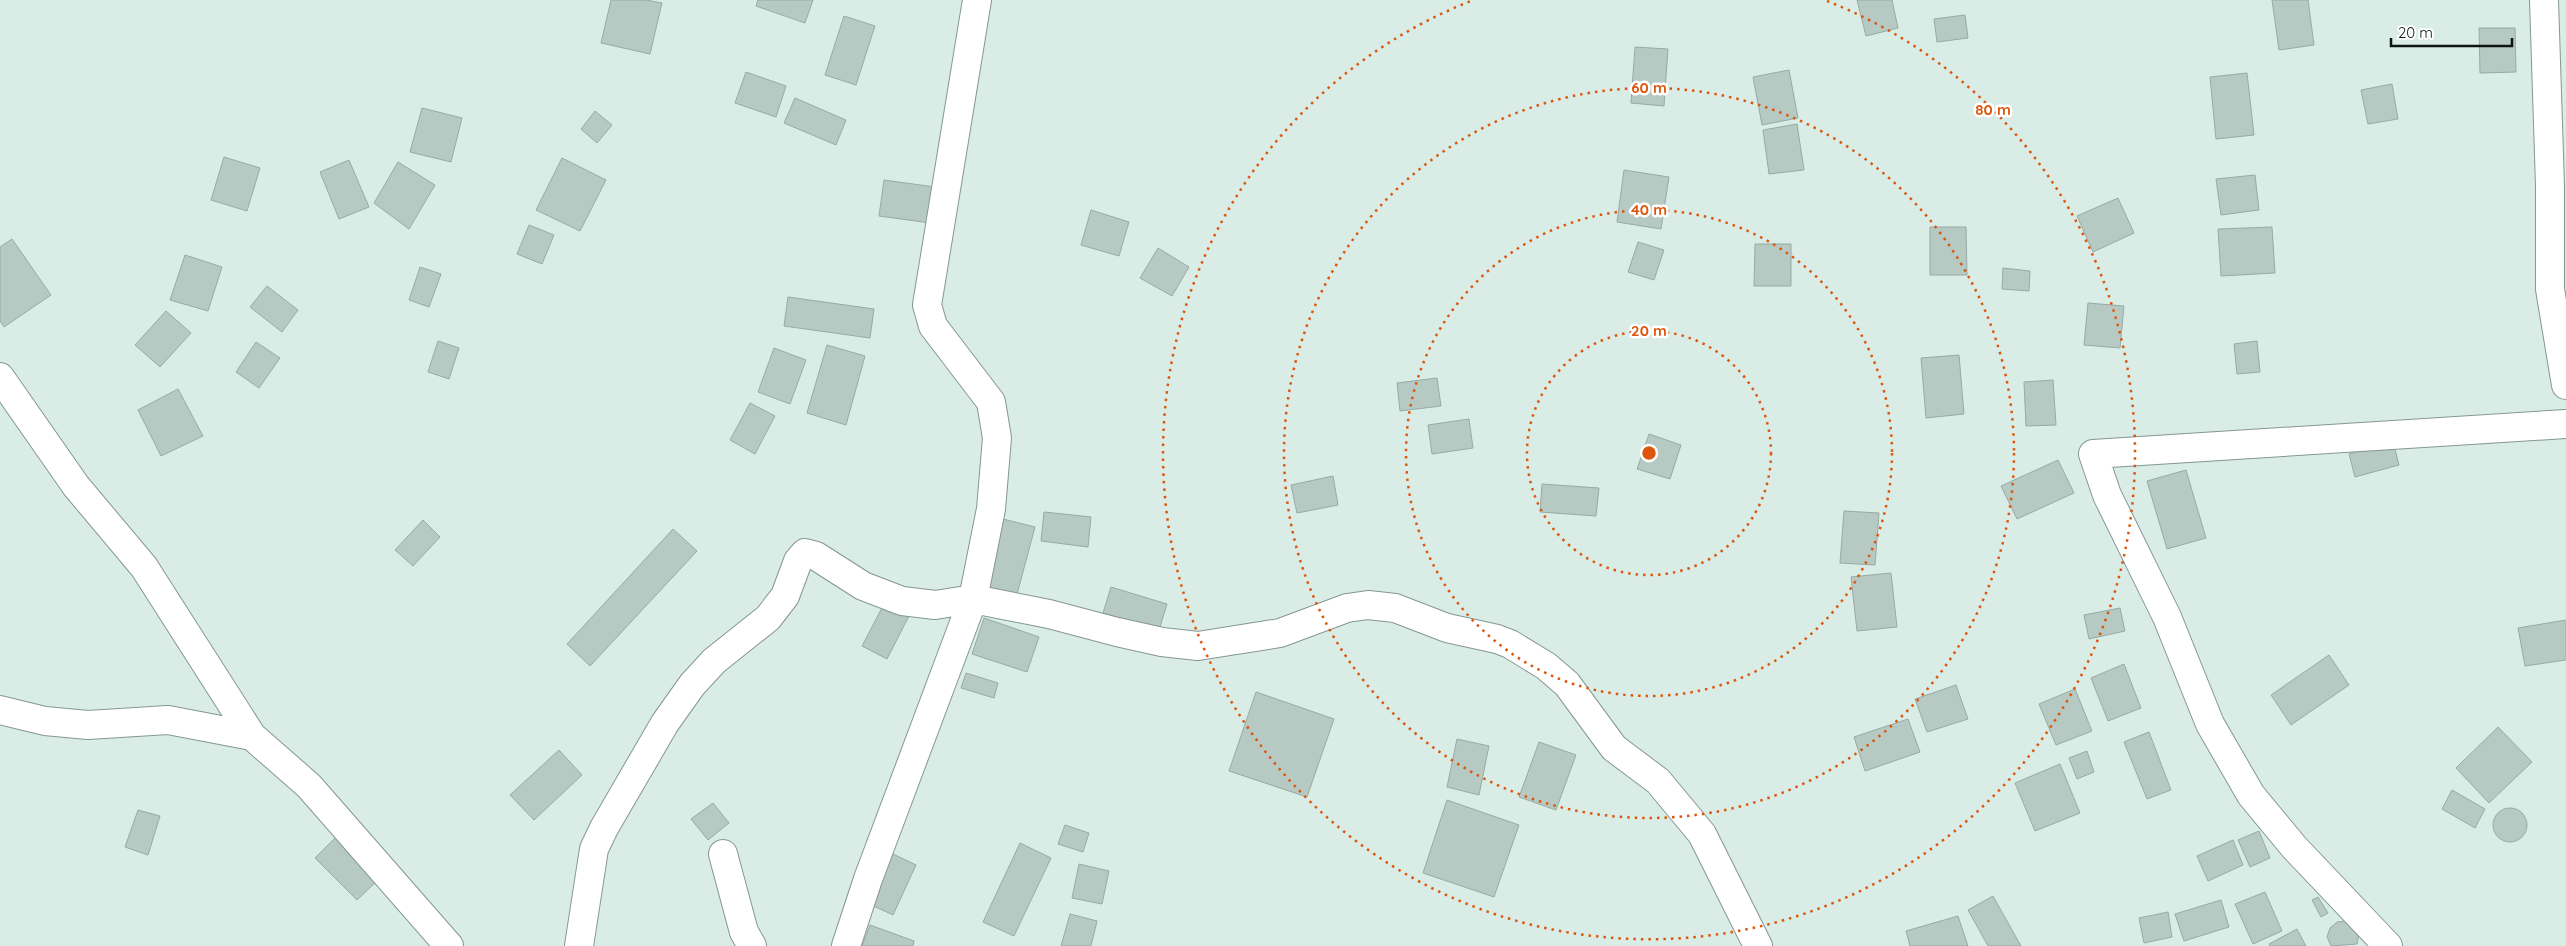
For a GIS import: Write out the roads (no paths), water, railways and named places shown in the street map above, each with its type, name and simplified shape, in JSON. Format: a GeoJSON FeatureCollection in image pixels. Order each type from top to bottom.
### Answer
{"type":"FeatureCollection","features":[{"type":"Feature","properties":{"kind":"street"},"geometry":{"type":"LineString","coordinates":[[846,946],[868,879],[973,599],[991,509],[998,438],[991,402],[933,326],[927,305],[977,0]]}},
{"type":"Feature","properties":{"kind":"street"},"geometry":{"type":"LineString","coordinates":[[2544,0],[2558,183],[2550,289],[2566,385]]}},
{"type":"Feature","properties":{"kind":"street"},"geometry":{"type":"LineString","coordinates":[[0,377],[76,486],[144,567],[252,736],[309,786],[449,946]]}},
{"type":"Feature","properties":{"kind":"street"},"geometry":{"type":"LineString","coordinates":[[2388,946],[2294,847],[2251,795],[2210,724],[2167,617],[2107,495],[2093,454],[2566,424]]}},
{"type":"Feature","properties":{"kind":"street"},"geometry":{"type":"LineString","coordinates":[[579,946],[594,849],[604,828],[665,723],[692,685],[714,661],[768,618],[785,596],[798,561],[805,553],[816,556],[863,586],[902,601],[935,605],[973,599],[1049,614],[1126,634],[1198,646],[1280,633],[1347,608],[1368,605],[1394,608],[1446,628],[1497,639],[1510,644],[1546,666],[1567,684],[1614,748],[1658,781],[1690,819],[1702,834],[1758,946]]}},
{"type":"Feature","properties":{"kind":"street"},"geometry":{"type":"LineString","coordinates":[[0,710],[45,721],[88,725],[168,720],[252,736]]}},
{"type":"Feature","properties":{"kind":"street"},"geometry":{"type":"LineString","coordinates":[[723,854],[744,932],[752,946]]}}]}
